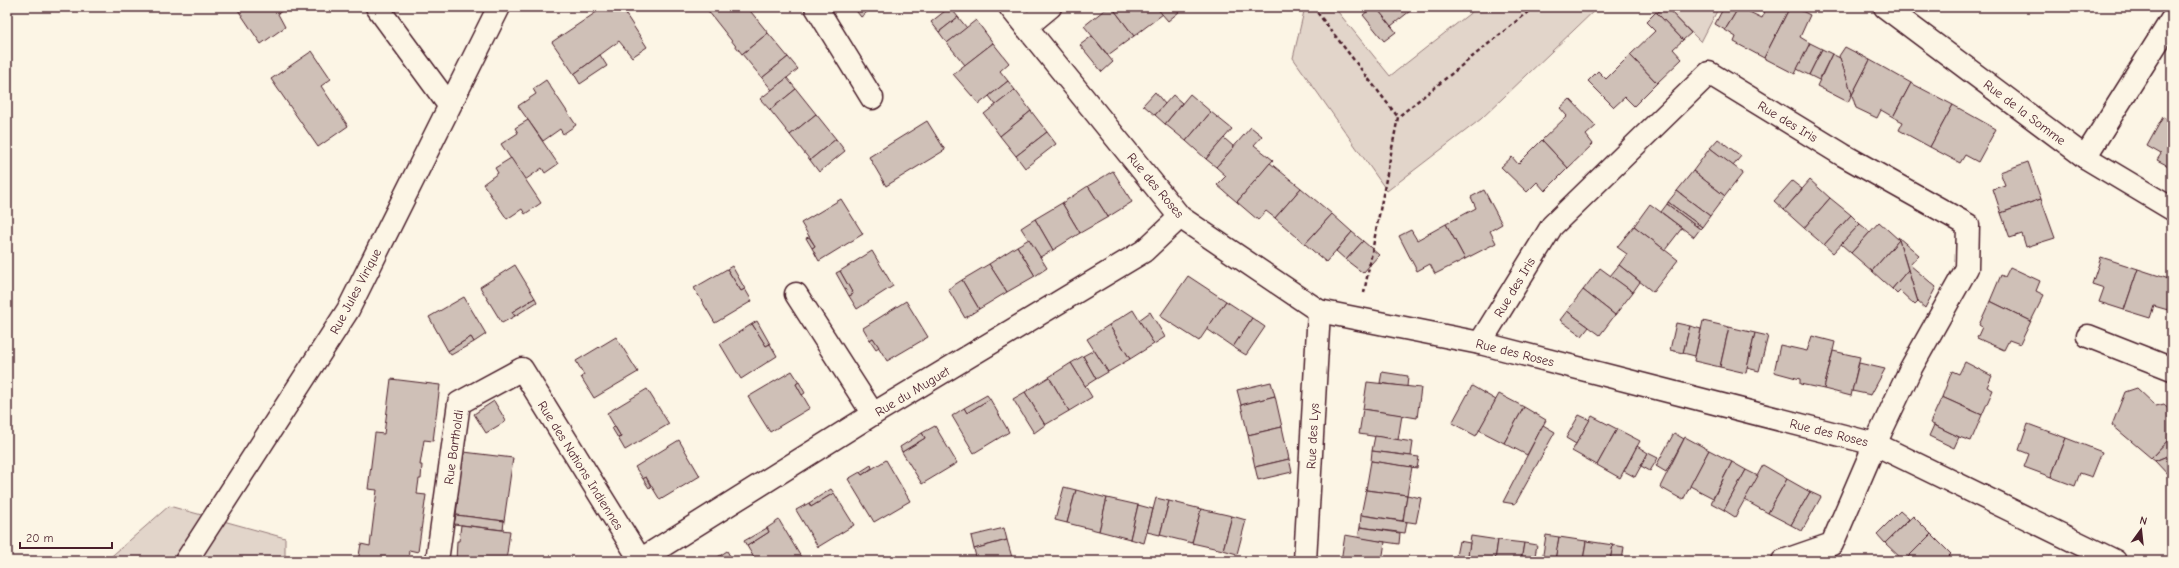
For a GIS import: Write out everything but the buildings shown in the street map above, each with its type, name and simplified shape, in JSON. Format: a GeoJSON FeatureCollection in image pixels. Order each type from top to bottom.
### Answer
{"type":"FeatureCollection","features":[{"type":"Feature","properties":{"kind":"street"},"geometry":{"type":"LineString","coordinates":[[377,7],[449,105]]}},
{"type":"Feature","properties":{"kind":"street","name":"Rue Jules Virique"},"geometry":{"type":"LineString","coordinates":[[186,561],[348,310],[499,7]]}},
{"type":"Feature","properties":{"kind":"street"},"geometry":{"type":"LineString","coordinates":[[816,7],[872,98]]}},
{"type":"Feature","properties":{"kind":"street","name":"Rue des Roses"},"geometry":{"type":"LineString","coordinates":[[1010,7],[1180,217],[1319,312],[1480,343],[1875,444],[2115,561]]}},
{"type":"Feature","properties":{"kind":"street"},"geometry":{"type":"LineString","coordinates":[[1026,26],[1050,7]]}},
{"type":"Feature","properties":{"kind":"street","name":"Rue de la Somme"},"geometry":{"type":"LineString","coordinates":[[1885,7],[2085,157],[2172,209]]}},
{"type":"Feature","properties":{"kind":"street"},"geometry":{"type":"LineString","coordinates":[[2085,157],[2172,19]]}},
{"type":"Feature","properties":{"kind":"street","name":"Rue des Iris"},"geometry":{"type":"LineString","coordinates":[[1480,343],[1552,226],[1709,73],[1843,155],[1968,225],[1967,268],[1911,368],[1875,444]]}},
{"type":"Feature","properties":{"kind":"street","name":"Rue du Muguet"},"geometry":{"type":"LineString","coordinates":[[641,560],[873,414],[1144,251],[1180,217]]}},
{"type":"Feature","properties":{"kind":"street"},"geometry":{"type":"LineString","coordinates":[[796,294],[873,414]]}},
{"type":"Feature","properties":{"kind":"street","name":"Rue des Lys"},"geometry":{"type":"LineString","coordinates":[[1305,561],[1319,312]]}},
{"type":"Feature","properties":{"kind":"street"},"geometry":{"type":"LineString","coordinates":[[2088,336],[2172,369]]}},
{"type":"Feature","properties":{"kind":"street","name":"Rue des Nations Indiennes"},"geometry":{"type":"LineString","coordinates":[[522,369],[641,560]]}},
{"type":"Feature","properties":{"kind":"street","name":"Rue Bartholdi"},"geometry":{"type":"LineString","coordinates":[[437,561],[459,403],[522,369]]}},
{"type":"Feature","properties":{"kind":"street"},"geometry":{"type":"LineString","coordinates":[[1783,561],[1832,544],[1875,444]]}},
{"type":"Feature","properties":{"kind":"path"},"geometry":{"type":"LineString","coordinates":[[1313,7],[1398,117]]}},
{"type":"Feature","properties":{"kind":"path"},"geometry":{"type":"LineString","coordinates":[[1359,320],[1398,117],[1534,7]]}},
{"type":"Feature","properties":{"kind":"shaded area"},"geometry":{"type":"Polygon","coordinates":[[[1305,7],[1334,7],[1390,76],[1478,7],[1598,7],[1481,119],[1387,191],[1293,58],[1305,7]]]}},
{"type":"Feature","properties":{"kind":"shaded area"},"geometry":{"type":"Polygon","coordinates":[[[1666,7],[1719,7],[1701,42],[1666,7]]]}},
{"type":"Feature","properties":{"kind":"shaded area"},"geometry":{"type":"Polygon","coordinates":[[[169,506],[285,538],[285,561],[106,561],[169,506]]]}}]}
